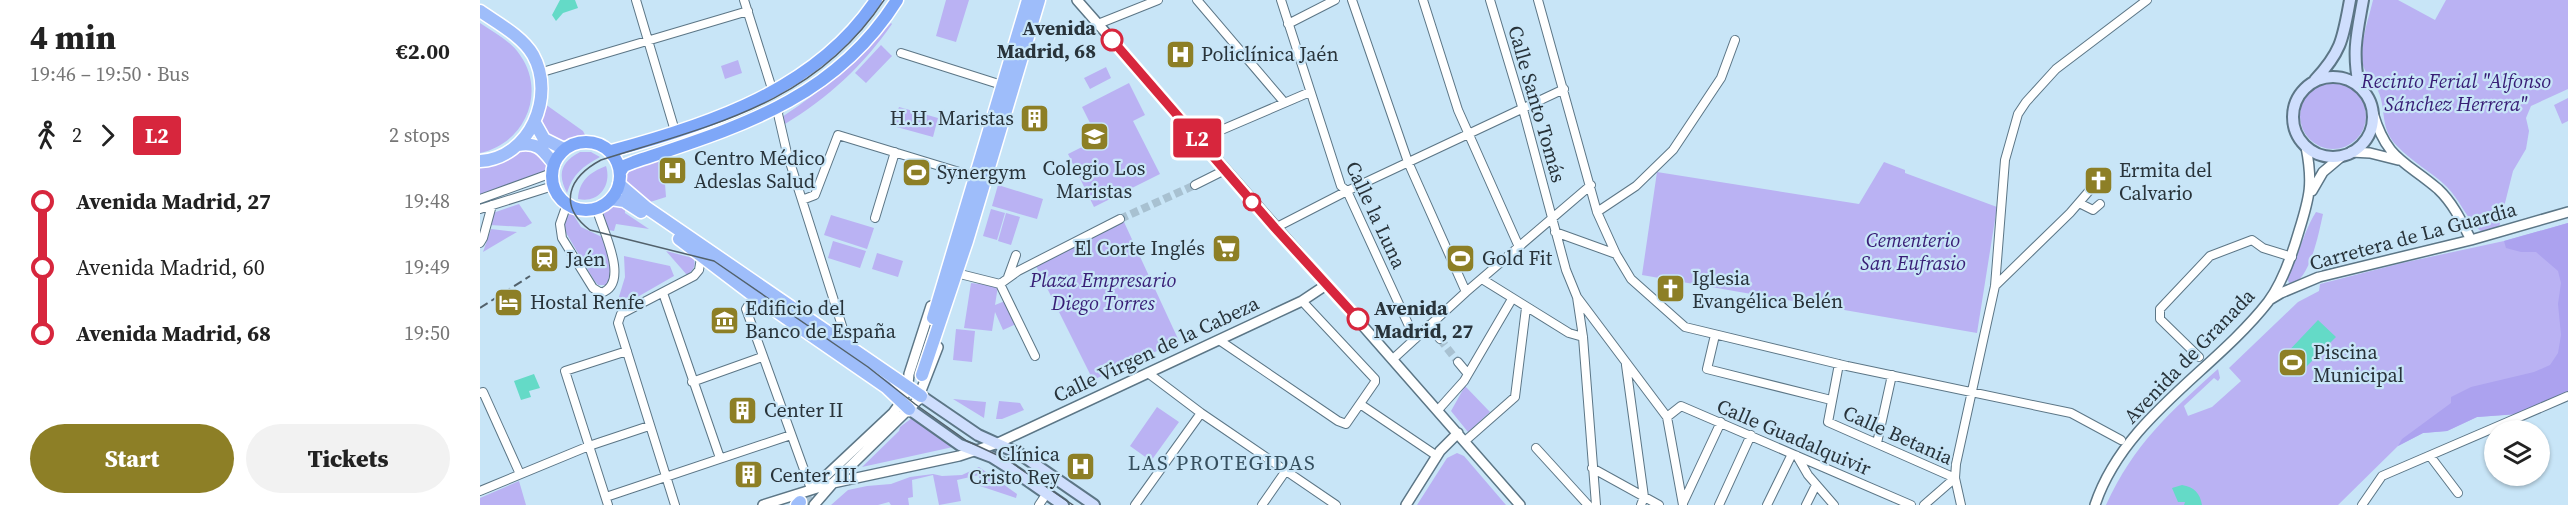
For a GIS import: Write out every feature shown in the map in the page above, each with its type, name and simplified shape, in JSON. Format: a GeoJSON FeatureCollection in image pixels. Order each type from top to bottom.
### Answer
{"type":"FeatureCollection","features":[{"type":"Feature","properties":{"kind":"highway"},"geometry":{"type":"LineString","coordinates":[[610,151],[732,112],[773,92],[816,64],[845,39],[876,0]]}},
{"type":"Feature","properties":{"kind":"highway"},"geometry":{"type":"LineString","coordinates":[[620,178],[618,162],[610,151],[590,141],[574,143],[564,149],[553,174],[558,196],[567,204],[580,210],[599,208],[611,199],[620,178],[624,166],[741,124],[796,98],[861,46],[897,0]]}},
{"type":"Feature","properties":{"kind":"main road"},"geometry":{"type":"LineString","coordinates":[[1008,87],[1028,0]]}},
{"type":"Feature","properties":{"kind":"main road"},"geometry":{"type":"LineString","coordinates":[[919,375],[1008,87],[1039,0]]}},
{"type":"Feature","properties":{"kind":"main road"},"geometry":{"type":"LineString","coordinates":[[2315,81],[2326,77],[2338,77],[2359,86],[2369,98],[2373,113],[2372,126],[2366,139],[2346,154],[2323,156],[2306,147],[2295,130],[2293,111],[2300,93],[2329,65],[2342,43],[2350,0]]}},
{"type":"Feature","properties":{"kind":"main road"},"geometry":{"type":"LineString","coordinates":[[2359,86],[2354,63],[2354,49],[2363,0]]}},
{"type":"Feature","properties":{"kind":"main road"},"geometry":{"type":"LineString","coordinates":[[480,10],[524,43],[533,56],[539,73],[541,95],[535,123],[518,145],[500,156],[480,160]]}},
{"type":"Feature","properties":{"kind":"main road"},"geometry":{"type":"LineString","coordinates":[[535,123],[544,138],[564,149]]}},
{"type":"Feature","properties":{"kind":"main road"},"geometry":{"type":"LineString","coordinates":[[518,145],[529,143],[537,146],[553,174]]}},
{"type":"Feature","properties":{"kind":"main road"},"geometry":{"type":"LineString","coordinates":[[620,178],[647,208],[978,435],[1020,454],[1094,505]]}},
{"type":"Feature","properties":{"kind":"main road"},"geometry":{"type":"LineString","coordinates":[[611,199],[624,201],[659,224],[701,258],[886,387],[905,405],[960,445],[992,458],[1063,505]]}},
{"type":"Feature","properties":{"kind":"street"},"geometry":{"type":"LineString","coordinates":[[636,0],[675,131]]}},
{"type":"Feature","properties":{"kind":"street"},"geometry":{"type":"LineString","coordinates":[[744,0],[773,92]]}},
{"type":"Feature","properties":{"kind":"street"},"geometry":{"type":"LineString","coordinates":[[1077,0],[1520,505]]}},
{"type":"Feature","properties":{"kind":"street"},"geometry":{"type":"LineString","coordinates":[[1098,24],[1158,0]]}},
{"type":"Feature","properties":{"kind":"street"},"geometry":{"type":"LineString","coordinates":[[1197,0],[1284,102]]}},
{"type":"Feature","properties":{"kind":"street","name":"Calle la Luna"},"geometry":{"type":"LineString","coordinates":[[1281,0],[1341,186],[1347,191],[1415,339]]}},
{"type":"Feature","properties":{"kind":"street"},"geometry":{"type":"LineString","coordinates":[[1288,24],[1335,0]]}},
{"type":"Feature","properties":{"kind":"street"},"geometry":{"type":"LineString","coordinates":[[1352,0],[1408,162],[1466,292]]}},
{"type":"Feature","properties":{"kind":"street"},"geometry":{"type":"LineString","coordinates":[[1423,0],[1458,110],[1519,246]]}},
{"type":"Feature","properties":{"kind":"street","name":"Calle Santo Tomás"},"geometry":{"type":"LineString","coordinates":[[1490,0],[1523,107],[1566,270],[1577,297]]}},
{"type":"Feature","properties":{"kind":"street"},"geometry":{"type":"LineString","coordinates":[[1538,0],[1597,212],[1630,279],[1685,327],[1839,364],[2072,413],[2121,440]]}},
{"type":"Feature","properties":{"kind":"street"},"geometry":{"type":"LineString","coordinates":[[1961,505],[1955,478],[1970,391],[1995,286],[2006,160],[2018,114],[2056,69],[2147,0]]}},
{"type":"Feature","properties":{"kind":"street"},"geometry":{"type":"LineString","coordinates":[[539,73],[748,11]]}},
{"type":"Feature","properties":{"kind":"street"},"geometry":{"type":"LineString","coordinates":[[1597,212],[1636,186],[1672,150],[1721,78],[1735,40]]}},
{"type":"Feature","properties":{"kind":"street"},"geometry":{"type":"LineString","coordinates":[[901,53],[1008,87]]}},
{"type":"Feature","properties":{"kind":"street"},"geometry":{"type":"LineString","coordinates":[[1275,228],[1347,191],[1564,89]]}},
{"type":"Feature","properties":{"kind":"street"},"geometry":{"type":"LineString","coordinates":[[1198,140],[1310,92]]}},
{"type":"Feature","properties":{"kind":"street"},"geometry":{"type":"LineString","coordinates":[[779,108],[782,130],[843,329],[844,342]]}},
{"type":"Feature","properties":{"kind":"street"},"geometry":{"type":"LineString","coordinates":[[2373,113],[2380,136],[2399,161],[2438,189],[2448,201],[2471,240]]}},
{"type":"Feature","properties":{"kind":"street"},"geometry":{"type":"LineString","coordinates":[[802,200],[815,195],[838,135],[981,178]]}},
{"type":"Feature","properties":{"kind":"street","name":"Avenida de Granada"},"geometry":{"type":"LineString","coordinates":[[2306,147],[2311,175],[2311,193]]}},
{"type":"Feature","properties":{"kind":"street"},"geometry":{"type":"LineString","coordinates":[[876,218],[895,152]]}},
{"type":"Feature","properties":{"kind":"street"},"geometry":{"type":"LineString","coordinates":[[2346,154],[2370,153],[2399,161]]}},
{"type":"Feature","properties":{"kind":"street","name":"Avenida de Granada"},"geometry":{"type":"LineString","coordinates":[[2096,505],[2113,468],[2132,441],[2165,403],[2223,350],[2269,300],[2292,256],[2311,193],[2323,172],[2346,154]]}},
{"type":"Feature","properties":{"kind":"street"},"geometry":{"type":"LineString","coordinates":[[1196,184],[1225,170]]}},
{"type":"Feature","properties":{"kind":"street"},"geometry":{"type":"LineString","coordinates":[[480,199],[553,174]]}},
{"type":"Feature","properties":{"kind":"street"},"geometry":{"type":"LineString","coordinates":[[480,208],[492,205],[553,174]]}},
{"type":"Feature","properties":{"kind":"street"},"geometry":{"type":"LineString","coordinates":[[1393,359],[1466,292],[1591,185]]}},
{"type":"Feature","properties":{"kind":"street"},"geometry":{"type":"LineString","coordinates":[[1995,286],[2089,191]]}},
{"type":"Feature","properties":{"kind":"street"},"geometry":{"type":"LineString","coordinates":[[2079,203],[2093,210],[2100,204]]}},
{"type":"Feature","properties":{"kind":"street"},"geometry":{"type":"LineString","coordinates":[[567,204],[560,224],[562,238],[593,288],[601,292],[609,290],[614,283],[615,272],[599,208]]}},
{"type":"Feature","properties":{"kind":"street"},"geometry":{"type":"LineString","coordinates":[[480,243],[492,205]]}},
{"type":"Feature","properties":{"kind":"street","name":"Carretera de La Guardia"},"geometry":{"type":"LineString","coordinates":[[2269,300],[2319,277],[2471,240],[2568,212]]}},
{"type":"Feature","properties":{"kind":"street"},"geometry":{"type":"LineString","coordinates":[[1000,284],[1008,277],[1120,219]]}},
{"type":"Feature","properties":{"kind":"street"},"geometry":{"type":"LineString","coordinates":[[1555,232],[1616,254]]}},
{"type":"Feature","properties":{"kind":"street"},"geometry":{"type":"LineString","coordinates":[[1598,248],[1608,236]]}},
{"type":"Feature","properties":{"kind":"street"},"geometry":{"type":"LineString","coordinates":[[2199,357],[2160,319],[2160,309],[2210,256],[2252,240],[2263,248],[2292,256]]}},
{"type":"Feature","properties":{"kind":"street"},"geometry":{"type":"LineString","coordinates":[[1008,277],[1016,255]]}},
{"type":"Feature","properties":{"kind":"street"},"geometry":{"type":"LineString","coordinates":[[675,505],[618,323],[621,314],[694,276],[699,270],[701,258]]}},
{"type":"Feature","properties":{"kind":"street"},"geometry":{"type":"LineString","coordinates":[[951,276],[1000,284]]}},
{"type":"Feature","properties":{"kind":"street"},"geometry":{"type":"LineString","coordinates":[[814,505],[905,405],[909,375],[936,290],[951,276]]}},
{"type":"Feature","properties":{"kind":"street"},"geometry":{"type":"LineString","coordinates":[[795,504],[892,413],[921,396],[955,294],[951,276]]}},
{"type":"Feature","properties":{"kind":"street"},"geometry":{"type":"LineString","coordinates":[[1482,279],[1569,333],[1583,337]]}},
{"type":"Feature","properties":{"kind":"street"},"geometry":{"type":"LineString","coordinates":[[1000,284],[1035,356]]}},
{"type":"Feature","properties":{"kind":"street","name":"Calle Virgen de la Cabeza"},"geometry":{"type":"LineString","coordinates":[[763,505],[833,483],[974,452],[998,443],[1302,301],[1326,285]]}},
{"type":"Feature","properties":{"kind":"street"},"geometry":{"type":"LineString","coordinates":[[663,293],[720,458]]}},
{"type":"Feature","properties":{"kind":"street"},"geometry":{"type":"LineString","coordinates":[[754,296],[746,309],[811,489]]}},
{"type":"Feature","properties":{"kind":"street"},"geometry":{"type":"LineString","coordinates":[[1577,297],[1583,337],[1596,505]]}},
{"type":"Feature","properties":{"kind":"street"},"geometry":{"type":"LineString","coordinates":[[1577,297],[1667,417],[1683,505]]}},
{"type":"Feature","properties":{"kind":"street"},"geometry":{"type":"LineString","coordinates":[[1438,410],[1468,374],[1512,299]]}},
{"type":"Feature","properties":{"kind":"street"},"geometry":{"type":"LineString","coordinates":[[1219,340],[1338,421],[1346,424],[1375,382],[1373,377],[1302,301]]}},
{"type":"Feature","properties":{"kind":"street"},"geometry":{"type":"LineString","coordinates":[[1465,441],[1515,397],[1526,308]]}},
{"type":"Feature","properties":{"kind":"street"},"geometry":{"type":"LineString","coordinates":[[1429,325],[1440,339]]}},
{"type":"Feature","properties":{"kind":"street"},"geometry":{"type":"LineString","coordinates":[[1715,335],[1707,369],[1831,400],[1839,364]]}},
{"type":"Feature","properties":{"kind":"street"},"geometry":{"type":"LineString","coordinates":[[627,351],[565,371],[607,501],[666,477],[792,435]]}},
{"type":"Feature","properties":{"kind":"street"},"geometry":{"type":"LineString","coordinates":[[692,382],[762,357]]}},
{"type":"Feature","properties":{"kind":"street"},"geometry":{"type":"LineString","coordinates":[[1458,362],[1468,374]]}},
{"type":"Feature","properties":{"kind":"street"},"geometry":{"type":"LineString","coordinates":[[1626,364],[1643,501]]}},
{"type":"Feature","properties":{"kind":"street"},"geometry":{"type":"LineString","coordinates":[[1148,373],[1285,472],[1336,505]]}},
{"type":"Feature","properties":{"kind":"street"},"geometry":{"type":"LineString","coordinates":[[1876,443],[1892,375]]}},
{"type":"Feature","properties":{"kind":"street"},"geometry":{"type":"LineString","coordinates":[[482,393],[520,474]]}},
{"type":"Feature","properties":{"kind":"street"},"geometry":{"type":"LineString","coordinates":[[2362,505],[2382,476],[2568,396]]}},
{"type":"Feature","properties":{"kind":"street","name":"Calle Betania"},"geometry":{"type":"LineString","coordinates":[[1831,400],[1827,422],[1955,478]]}},
{"type":"Feature","properties":{"kind":"street"},"geometry":{"type":"LineString","coordinates":[[1360,404],[1437,456]]}},
{"type":"Feature","properties":{"kind":"street","name":"Calle Guadalquivir"},"geometry":{"type":"LineString","coordinates":[[1667,417],[1681,406],[1911,505]]}},
{"type":"Feature","properties":{"kind":"street"},"geometry":{"type":"LineString","coordinates":[[1135,505],[1201,413]]}},
{"type":"Feature","properties":{"kind":"street"},"geometry":{"type":"LineString","coordinates":[[1683,505],[1721,422]]}},
{"type":"Feature","properties":{"kind":"street"},"geometry":{"type":"LineString","coordinates":[[480,491],[589,446],[649,426]]}},
{"type":"Feature","properties":{"kind":"street"},"geometry":{"type":"LineString","coordinates":[[1406,505],[1437,456],[1458,433]]}},
{"type":"Feature","properties":{"kind":"street"},"geometry":{"type":"LineString","coordinates":[[1719,505],[1751,435]]}},
{"type":"Feature","properties":{"kind":"street"},"geometry":{"type":"LineString","coordinates":[[1536,448],[1588,505]]}},
{"type":"Feature","properties":{"kind":"street"},"geometry":{"type":"LineString","coordinates":[[1767,505],[1795,455],[1834,505]]}},
{"type":"Feature","properties":{"kind":"street"},"geometry":{"type":"LineString","coordinates":[[2430,456],[2458,493]]}},
{"type":"Feature","properties":{"kind":"street"},"geometry":{"type":"LineString","coordinates":[[1592,468],[1643,501],[1659,505]]}},
{"type":"Feature","properties":{"kind":"street"},"geometry":{"type":"LineString","coordinates":[[1262,505],[1285,472]]}},
{"type":"Feature","properties":{"kind":"street"},"geometry":{"type":"LineString","coordinates":[[1594,491],[1598,483],[1608,478]]}},
{"type":"Feature","properties":{"kind":"street"},"geometry":{"type":"LineString","coordinates":[[1924,505],[1955,478]]}},
{"type":"Feature","properties":{"kind":"street"},"geometry":{"type":"LineString","coordinates":[[1806,505],[1816,484]]}},
{"type":"Feature","properties":{"kind":"street"},"geometry":{"type":"LineString","coordinates":[[1039,505],[1047,493]]}},
{"type":"Feature","properties":{"kind":"green space"},"geometry":{"type":"Polygon","coordinates":[[[946,0],[969,0],[956,42],[936,36],[946,0]]]}},
{"type":"Feature","properties":{"kind":"green space","name":"Recinto Ferial \"Alfonso Sánchez Herrera\""},"geometry":{"type":"Polygon","coordinates":[[[2373,0],[2398,0],[2435,20],[2446,0],[2568,0],[2568,89],[2531,106],[2526,118],[2529,131],[2526,149],[2513,171],[2499,227],[2482,232],[2477,228],[2447,187],[2403,152],[2387,132],[2380,94],[2364,68],[2362,60],[2363,41],[2373,0]]]}},
{"type":"Feature","properties":{"kind":"green space"},"geometry":{"type":"Polygon","coordinates":[[[480,23],[512,45],[520,55],[528,70],[531,100],[527,115],[509,139],[495,148],[480,153],[480,23]]]}},
{"type":"Feature","properties":{"kind":"green space"},"geometry":{"type":"Polygon","coordinates":[[[891,23],[869,54],[844,80],[785,124],[782,117],[840,73],[891,23]]]}},
{"type":"Feature","properties":{"kind":"green space"},"geometry":{"type":"Polygon","coordinates":[[[881,45],[892,56],[866,83],[855,73],[881,45]]]}},
{"type":"Feature","properties":{"kind":"green space"},"geometry":{"type":"Polygon","coordinates":[[[738,60],[742,73],[725,79],[721,66],[738,60]]]}},
{"type":"Feature","properties":{"kind":"green space"},"geometry":{"type":"Polygon","coordinates":[[[1106,67],[1111,78],[1090,89],[1084,78],[1106,67]]]}},
{"type":"Feature","properties":{"kind":"green space"},"geometry":{"type":"Polygon","coordinates":[[[1129,83],[1145,115],[1133,121],[1160,174],[1094,207],[1068,154],[1098,139],[1082,107],[1129,83]]]}},
{"type":"Feature","properties":{"kind":"green space"},"geometry":{"type":"Polygon","coordinates":[[[2333,83],[2346,86],[2356,93],[2363,103],[2366,116],[2363,129],[2356,139],[2346,146],[2333,149],[2320,146],[2310,139],[2303,129],[2300,116],[2303,103],[2310,93],[2320,86],[2333,83]]]}},
{"type":"Feature","properties":{"kind":"green space"},"geometry":{"type":"Polygon","coordinates":[[[2568,98],[2568,121],[2562,124],[2554,105],[2568,98]]]}},
{"type":"Feature","properties":{"kind":"green space"},"geometry":{"type":"Polygon","coordinates":[[[545,104],[583,131],[584,137],[560,141],[549,137],[542,121],[545,104]]]}},
{"type":"Feature","properties":{"kind":"green space"},"geometry":{"type":"Polygon","coordinates":[[[899,107],[938,118],[933,137],[893,126],[899,107]]]}},
{"type":"Feature","properties":{"kind":"green space"},"geometry":{"type":"Polygon","coordinates":[[[530,147],[548,163],[545,172],[480,194],[480,165],[518,149],[530,147]]]}},
{"type":"Feature","properties":{"kind":"green space"},"geometry":{"type":"Polygon","coordinates":[[[580,152],[591,152],[600,157],[579,172],[567,193],[562,180],[563,169],[569,160],[580,152]]]}},
{"type":"Feature","properties":{"kind":"green space"},"geometry":{"type":"Polygon","coordinates":[[[663,157],[666,197],[647,203],[623,180],[626,170],[663,157]]]}},
{"type":"Feature","properties":{"kind":"green space","name":"Cementerio San Eufrasio"},"geometry":{"type":"Polygon","coordinates":[[[1884,162],[1905,170],[1905,173],[1997,207],[1977,333],[1642,275],[1657,172],[1859,204],[1884,162]]]}},
{"type":"Feature","properties":{"kind":"green space"},"geometry":{"type":"Polygon","coordinates":[[[606,166],[607,180],[602,192],[592,199],[578,199],[586,178],[606,166]]]}},
{"type":"Feature","properties":{"kind":"green space"},"geometry":{"type":"Polygon","coordinates":[[[998,185],[1043,199],[1037,219],[992,206],[998,185]]]}},
{"type":"Feature","properties":{"kind":"green space"},"geometry":{"type":"Polygon","coordinates":[[[519,204],[532,223],[525,227],[490,225],[493,213],[519,204]]]}},
{"type":"Feature","properties":{"kind":"green space"},"geometry":{"type":"Polygon","coordinates":[[[613,204],[625,207],[625,213],[649,229],[616,224],[614,231],[603,229],[604,215],[613,204]]]}},
{"type":"Feature","properties":{"kind":"green space"},"geometry":{"type":"Polygon","coordinates":[[[991,209],[1005,213],[997,240],[983,236],[991,209]]]}},
{"type":"Feature","properties":{"kind":"green space"},"geometry":{"type":"Polygon","coordinates":[[[571,211],[581,227],[602,237],[611,263],[609,282],[606,285],[598,285],[594,280],[562,226],[571,211]]]}},
{"type":"Feature","properties":{"kind":"green space"},"geometry":{"type":"Polygon","coordinates":[[[2316,212],[2323,214],[2312,255],[2303,275],[2297,282],[2290,285],[2287,278],[2316,212]]]}},
{"type":"Feature","properties":{"kind":"green space"},"geometry":{"type":"Polygon","coordinates":[[[1006,213],[1020,217],[1011,245],[998,241],[1006,213]]]}},
{"type":"Feature","properties":{"kind":"green space"},"geometry":{"type":"Polygon","coordinates":[[[831,215],[874,228],[867,249],[824,235],[831,215]]]}},
{"type":"Feature","properties":{"kind":"green space","name":"Plaza Empresario Diego Torres"},"geometry":{"type":"Polygon","coordinates":[[[1124,222],[1179,341],[1093,380],[1036,266],[1124,222]]]}},
{"type":"Feature","properties":{"kind":"green space"},"geometry":{"type":"Polygon","coordinates":[[[2568,223],[2568,392],[2518,414],[2477,417],[2447,431],[2423,433],[2398,446],[2338,505],[2106,505],[2128,464],[2154,431],[2218,369],[2220,378],[2218,381],[2214,378],[2184,406],[2188,416],[2212,407],[2241,381],[2229,368],[2298,302],[2319,291],[2320,284],[2504,241],[2568,223]]]}},
{"type":"Feature","properties":{"kind":"green space"},"geometry":{"type":"Polygon","coordinates":[[[491,229],[517,232],[483,252],[491,229]]]}},
{"type":"Feature","properties":{"kind":"green space"},"geometry":{"type":"Polygon","coordinates":[[[833,241],[866,251],[860,268],[828,258],[833,241]]]}},
{"type":"Feature","properties":{"kind":"green space"},"geometry":{"type":"Polygon","coordinates":[[[666,251],[693,258],[695,263],[693,270],[687,275],[666,251]]]}},
{"type":"Feature","properties":{"kind":"green space"},"geometry":{"type":"Polygon","coordinates":[[[877,253],[903,261],[898,277],[872,269],[877,253]]]}},
{"type":"Feature","properties":{"kind":"green space"},"geometry":{"type":"Polygon","coordinates":[[[624,256],[670,266],[674,276],[620,307],[618,300],[625,277],[624,256]]]}},
{"type":"Feature","properties":{"kind":"green space"},"geometry":{"type":"Polygon","coordinates":[[[971,283],[998,286],[995,305],[1005,301],[1016,324],[1003,330],[995,312],[992,331],[964,328],[971,283]]]}},
{"type":"Feature","properties":{"kind":"green space"},"geometry":{"type":"Polygon","coordinates":[[[956,329],[975,331],[972,362],[953,360],[956,329]]]}},
{"type":"Feature","properties":{"kind":"green space"},"geometry":{"type":"Polygon","coordinates":[[[1465,386],[1490,412],[1468,432],[1451,411],[1465,386]]]}},
{"type":"Feature","properties":{"kind":"green space"},"geometry":{"type":"Polygon","coordinates":[[[953,399],[986,402],[984,418],[953,399]]]}},
{"type":"Feature","properties":{"kind":"green space"},"geometry":{"type":"Polygon","coordinates":[[[999,401],[1020,403],[1024,410],[1002,419],[996,419],[999,401]]]}},
{"type":"Feature","properties":{"kind":"green space"},"geometry":{"type":"Polygon","coordinates":[[[1157,407],[1179,422],[1151,461],[1130,446],[1157,407]]]}},
{"type":"Feature","properties":{"kind":"green space"},"geometry":{"type":"Polygon","coordinates":[[[912,418],[954,444],[953,447],[862,467],[899,431],[900,427],[912,418]]]}},
{"type":"Feature","properties":{"kind":"green space"},"geometry":{"type":"Polygon","coordinates":[[[1457,453],[1464,456],[1506,505],[1417,505],[1447,458],[1457,453]]]}},
{"type":"Feature","properties":{"kind":"green space"},"geometry":{"type":"Polygon","coordinates":[[[979,467],[1017,494],[1016,498],[980,486],[979,475],[957,480],[961,501],[939,505],[933,475],[912,480],[913,497],[908,498],[909,505],[891,505],[889,502],[878,505],[831,505],[848,490],[891,484],[910,477],[933,474],[962,475],[979,467]]]}},
{"type":"Feature","properties":{"kind":"green space"},"geometry":{"type":"Polygon","coordinates":[[[519,481],[526,505],[480,505],[480,498],[519,481]]]}},
{"type":"Feature","properties":{"kind":"shaded area"},"geometry":{"type":"Polygon","coordinates":[[[560,0],[575,0],[578,8],[563,13],[556,21],[552,15],[560,0]]]}},
{"type":"Feature","properties":{"kind":"shaded area"},"geometry":{"type":"Polygon","coordinates":[[[2568,223],[2568,392],[2518,414],[2477,417],[2447,431],[2423,433],[2398,446],[2402,439],[2451,403],[2451,397],[2471,387],[2534,372],[2550,365],[2558,353],[2561,335],[2558,304],[2561,283],[2558,271],[2536,252],[2521,252],[2506,248],[2504,241],[2568,223]]]}},
{"type":"Feature","properties":{"kind":"shaded area"},"geometry":{"type":"Polygon","coordinates":[[[2318,320],[2336,337],[2296,377],[2279,361],[2318,320]]]}},
{"type":"Feature","properties":{"kind":"shaded area"},"geometry":{"type":"Polygon","coordinates":[[[534,374],[540,388],[529,391],[531,397],[521,400],[514,381],[534,374]]]}},
{"type":"Feature","properties":{"kind":"shaded area"},"geometry":{"type":"Polygon","coordinates":[[[2182,485],[2196,491],[2202,505],[2184,505],[2185,502],[2178,502],[2172,488],[2182,485]]]}},
{"type":"Feature","properties":{"kind":"tunnel"},"geometry":{"type":"LineString","coordinates":[[1120,219],[1195,185]]}},
{"type":"Feature","properties":{"kind":"tunnel"},"geometry":{"type":"LineString","coordinates":[[1440,339],[1458,362]]}},
{"type":"Feature","properties":{"kind":"tunnel"},"geometry":{"type":"LineString","coordinates":[[898,409],[910,393],[917,374]]}},
{"type":"Feature","properties":{"kind":"tunnel"},"geometry":{"type":"LineString","coordinates":[[803,505],[827,482]]}},
{"type":"Feature","properties":{"kind":"tram line"},"geometry":{"type":"LineString","coordinates":[[884,0],[857,35],[826,64],[793,87],[758,106],[721,121],[601,160],[590,167],[581,175],[571,192],[573,211],[590,230],[714,261],[868,367],[967,441],[1008,460],[1073,505]]}},
{"type":"Feature","properties":{"kind":"railway"},"geometry":{"type":"LineString","coordinates":[[480,308],[530,276]]}},
{"type":"Feature","properties":{"kind":"bus line","name":"L2"},"geometry":{"type":"LineString","coordinates":[[1112,40],[1275,228],[1358,319]]}},
{"type":"Feature","properties":{"kind":"place","name":"Avenida Madrid, 68"},"geometry":{"type":"Point","coordinates":[1112,40]}},
{"type":"Feature","properties":{"kind":"place","name":"Policlínica Jaén"},"geometry":{"type":"Point","coordinates":[1180,54]}},
{"type":"Feature","properties":{"kind":"place","name":"H.H. Maristas"},"geometry":{"type":"Point","coordinates":[1035,118]}},
{"type":"Feature","properties":{"kind":"place","name":"Colegio Los Maristas"},"geometry":{"type":"Point","coordinates":[1094,137]}},
{"type":"Feature","properties":{"kind":"place","name":"Centro Médico Adeslas Salud"},"geometry":{"type":"Point","coordinates":[673,170]}},
{"type":"Feature","properties":{"kind":"place","name":"Synergym"},"geometry":{"type":"Point","coordinates":[916,172]}},
{"type":"Feature","properties":{"kind":"place","name":"Ermita del Calvario"},"geometry":{"type":"Point","coordinates":[2098,181]}},
{"type":"Feature","properties":{"kind":"place","name":"El Corte Inglés"},"geometry":{"type":"Point","coordinates":[1226,248]}},
{"type":"Feature","properties":{"kind":"place","name":"Gold Fit"},"geometry":{"type":"Point","coordinates":[1461,258]}},
{"type":"Feature","properties":{"kind":"place","name":"Jaén"},"geometry":{"type":"Point","coordinates":[545,259]}},
{"type":"Feature","properties":{"kind":"place","name":"Iglesia Evangélica Belén"},"geometry":{"type":"Point","coordinates":[1671,289]}},
{"type":"Feature","properties":{"kind":"place","name":"Hostal Renfe"},"geometry":{"type":"Point","coordinates":[509,302]}},
{"type":"Feature","properties":{"kind":"place","name":"Avenida Madrid, 27"},"geometry":{"type":"Point","coordinates":[1358,319]}},
{"type":"Feature","properties":{"kind":"place","name":"Edificio del Banco de España"},"geometry":{"type":"Point","coordinates":[724,320]}},
{"type":"Feature","properties":{"kind":"place","name":"Piscina Municipal"},"geometry":{"type":"Point","coordinates":[2292,363]}},
{"type":"Feature","properties":{"kind":"place","name":"Center II"},"geometry":{"type":"Point","coordinates":[743,410]}},
{"type":"Feature","properties":{"kind":"place","name":"Clínica Cristo Rey"},"geometry":{"type":"Point","coordinates":[1081,466]}},
{"type":"Feature","properties":{"kind":"place","name":"Center III"},"geometry":{"type":"Point","coordinates":[749,475]}},
{"type":"Feature","properties":{"kind":"district","name":"LAS PROTEGIDAS"},"geometry":{"type":"Point","coordinates":[1222,462]}}]}
